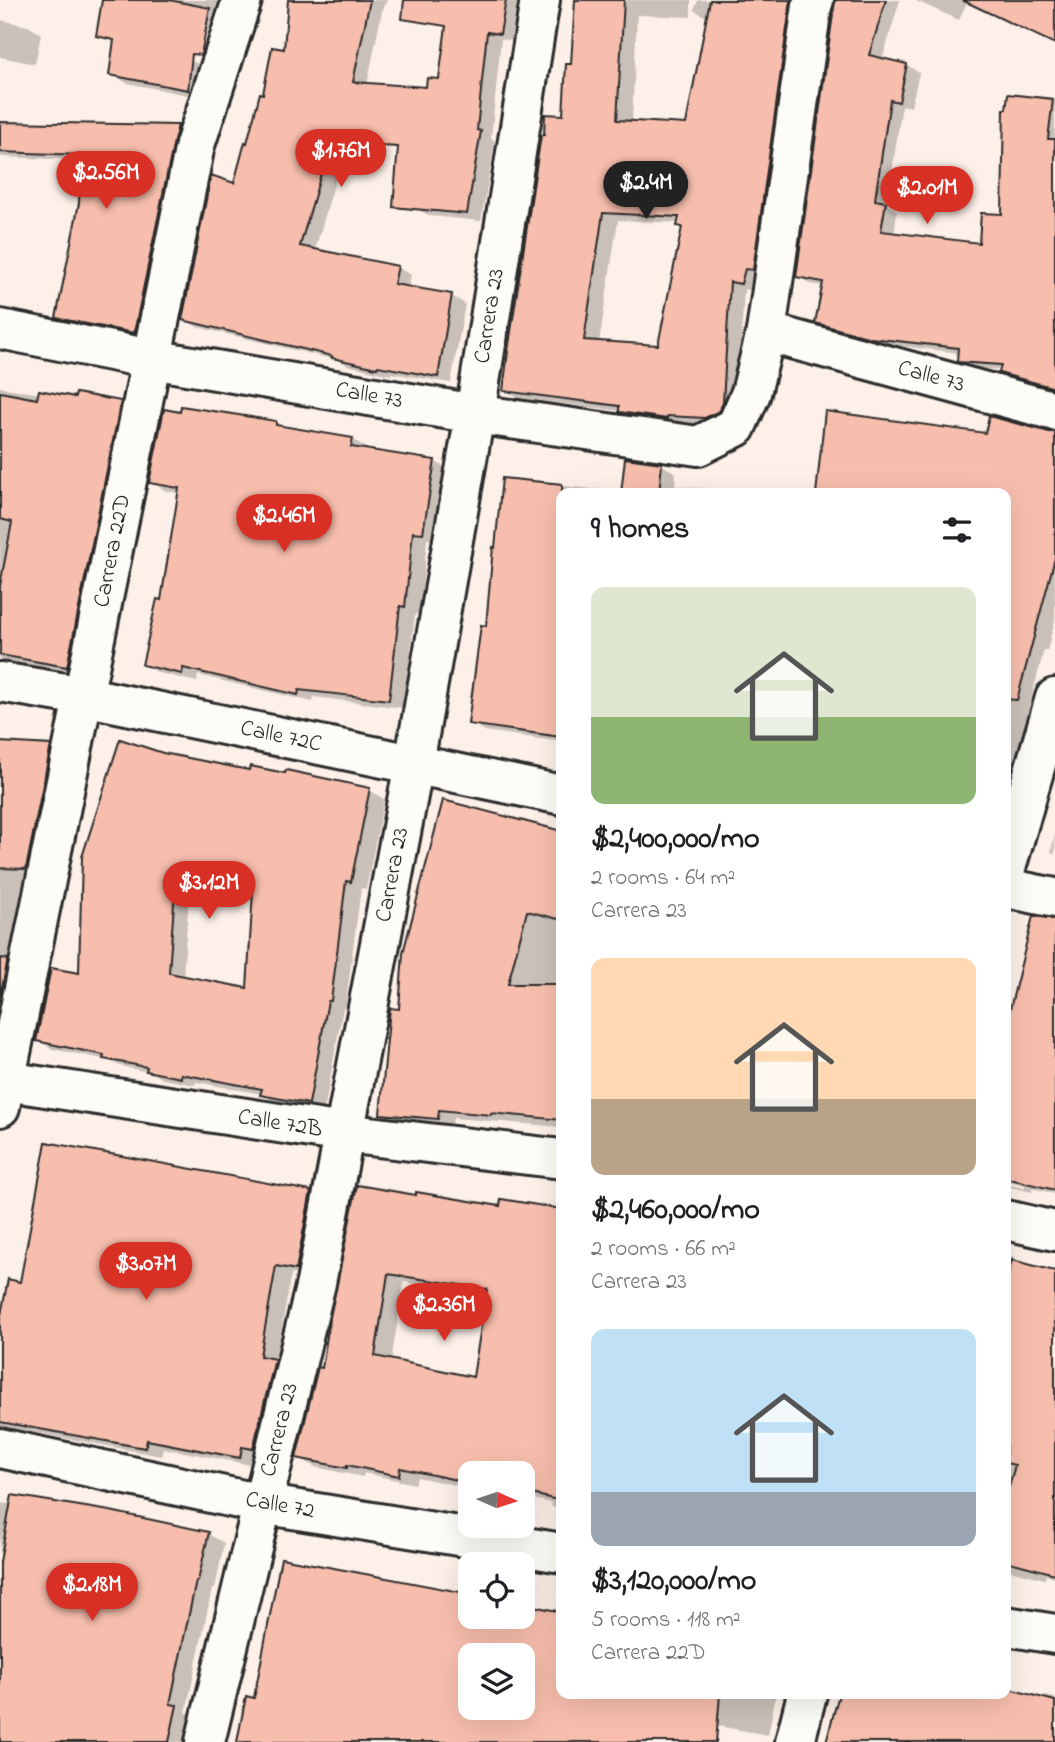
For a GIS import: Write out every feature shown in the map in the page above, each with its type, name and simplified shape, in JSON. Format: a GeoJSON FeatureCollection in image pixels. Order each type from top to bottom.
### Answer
{"type":"FeatureCollection","features":[{"type":"Feature","properties":{"kind":"street","name":"Carrera 22D"},"geometry":{"type":"LineString","coordinates":[[2,1089],[195,145],[242,0]]}},
{"type":"Feature","properties":{"kind":"street","name":"Carrera 23"},"geometry":{"type":"LineString","coordinates":[[205,1742],[316,1283],[414,764],[475,414],[540,0]]}},
{"type":"Feature","properties":{"kind":"street"},"geometry":{"type":"LineString","coordinates":[[766,332],[814,0]]}},
{"type":"Feature","properties":{"kind":"street","name":"Calle 73"},"geometry":{"type":"LineString","coordinates":[[0,329],[151,359],[475,414],[698,446],[736,427],[751,393],[766,332],[1055,411]]}},
{"type":"Feature","properties":{"kind":"street","name":"Calle 72C"},"geometry":{"type":"LineString","coordinates":[[0,682],[83,696],[556,794]]}},
{"type":"Feature","properties":{"kind":"street"},"geometry":{"type":"LineString","coordinates":[[1011,851],[1055,698]]}},
{"type":"Feature","properties":{"kind":"street"},"geometry":{"type":"LineString","coordinates":[[1011,889],[1055,898]]}},
{"type":"Feature","properties":{"kind":"street","name":"Calle 72B"},"geometry":{"type":"LineString","coordinates":[[2,1089],[556,1158]]}},
{"type":"Feature","properties":{"kind":"street"},"geometry":{"type":"LineString","coordinates":[[1011,1221],[1055,1231]]}},
{"type":"Feature","properties":{"kind":"street","name":"Calle 72"},"geometry":{"type":"LineString","coordinates":[[0,1448],[262,1504],[556,1551]]}},
{"type":"Feature","properties":{"kind":"street"},"geometry":{"type":"LineString","coordinates":[[1011,1627],[1055,1634]]}},
{"type":"Feature","properties":{"kind":"street"},"geometry":{"type":"LineString","coordinates":[[795,1742],[806,1699]]}},
{"type":"Feature","properties":{"kind":"building"},"geometry":{"type":"Polygon","coordinates":[[[102,0],[169,0],[210,8],[201,55],[192,54],[188,90],[109,75],[114,40],[96,36],[102,0]]]}},
{"type":"Feature","properties":{"kind":"building"},"geometry":{"type":"Polygon","coordinates":[[[288,0],[370,0],[353,82],[426,87],[427,78],[439,79],[446,26],[402,19],[404,0],[506,0],[500,34],[487,32],[477,130],[481,131],[467,214],[393,207],[398,147],[330,143],[300,246],[398,266],[394,284],[452,294],[438,377],[332,358],[182,320],[211,175],[234,183],[260,93],[263,94],[272,47],[284,49],[288,0]]]}},
{"type":"Feature","properties":{"kind":"building"},"geometry":{"type":"Polygon","coordinates":[[[575,0],[624,0],[617,120],[686,124],[710,0],[791,0],[753,270],[745,269],[741,284],[730,282],[723,403],[719,411],[705,418],[667,416],[667,419],[619,412],[619,406],[503,391],[541,135],[544,135],[545,114],[563,115],[566,64],[571,64],[575,0]],[[603,213],[584,340],[658,345],[682,227],[677,226],[679,217],[603,213]]]}},
{"type":"Feature","properties":{"kind":"building"},"geometry":{"type":"Polygon","coordinates":[[[835,0],[886,0],[869,55],[907,64],[899,102],[890,100],[875,200],[886,202],[881,231],[979,243],[981,213],[1002,214],[1004,109],[1008,94],[1053,99],[1048,139],[1055,139],[1055,388],[999,373],[1001,365],[957,362],[958,348],[871,338],[815,323],[823,282],[796,277],[835,0]]]}},
{"type":"Feature","properties":{"kind":"building"},"geometry":{"type":"Polygon","coordinates":[[[962,0],[1055,0],[1055,44],[962,0]]]}},
{"type":"Feature","properties":{"kind":"building"},"geometry":{"type":"Polygon","coordinates":[[[0,122],[178,125],[134,333],[56,318],[79,203],[81,155],[0,152],[0,122]]]}},
{"type":"Feature","properties":{"kind":"building"},"geometry":{"type":"Polygon","coordinates":[[[39,390],[75,397],[76,393],[121,401],[67,667],[0,655],[0,586],[12,522],[0,519],[0,392],[37,399],[39,390]]]}},
{"type":"Feature","properties":{"kind":"building"},"geometry":{"type":"Polygon","coordinates":[[[181,406],[276,421],[276,425],[353,438],[351,447],[435,460],[423,533],[413,532],[405,607],[400,606],[389,700],[299,690],[298,695],[183,668],[182,674],[142,665],[157,599],[161,600],[179,488],[149,483],[164,409],[180,412],[181,406]]]}},
{"type":"Feature","properties":{"kind":"building"},"geometry":{"type":"Polygon","coordinates":[[[825,411],[985,433],[989,416],[1055,432],[1055,558],[1017,700],[1011,699],[1011,488],[817,488],[825,411]]]}},
{"type":"Feature","properties":{"kind":"building"},"geometry":{"type":"Polygon","coordinates":[[[625,458],[662,463],[660,488],[622,488],[625,458]]]}},
{"type":"Feature","properties":{"kind":"building"},"geometry":{"type":"Polygon","coordinates":[[[502,478],[562,484],[562,488],[556,488],[556,736],[468,724],[481,625],[486,626],[493,547],[495,548],[502,478]]]}},
{"type":"Feature","properties":{"kind":"building"},"geometry":{"type":"Polygon","coordinates":[[[120,739],[163,753],[249,770],[250,766],[285,773],[286,770],[370,788],[351,882],[346,881],[331,1001],[328,1001],[309,1104],[260,1095],[262,1089],[181,1074],[181,1078],[146,1071],[147,1067],[103,1059],[104,1055],[36,1041],[51,968],[79,973],[82,857],[120,739]],[[175,889],[169,973],[247,988],[253,891],[175,889]]]}},
{"type":"Feature","properties":{"kind":"building"},"geometry":{"type":"Polygon","coordinates":[[[0,742],[51,745],[26,869],[0,868],[0,742]]]}},
{"type":"Feature","properties":{"kind":"building"},"geometry":{"type":"Polygon","coordinates":[[[443,800],[556,829],[556,918],[527,911],[508,984],[556,984],[556,1119],[439,1110],[438,1119],[380,1114],[390,1008],[399,1009],[403,953],[443,800]]]}},
{"type":"Feature","properties":{"kind":"building"},"geometry":{"type":"Polygon","coordinates":[[[1033,916],[1055,919],[1055,1190],[1011,1179],[1011,1005],[1033,916]]]}},
{"type":"Feature","properties":{"kind":"building"},"geometry":{"type":"Polygon","coordinates":[[[0,958],[8,959],[0,997],[0,958]]]}},
{"type":"Feature","properties":{"kind":"building"},"geometry":{"type":"Polygon","coordinates":[[[46,1142],[311,1191],[296,1270],[276,1266],[260,1356],[275,1359],[253,1449],[242,1447],[240,1458],[147,1440],[145,1448],[0,1422],[0,1320],[8,1279],[20,1282],[46,1142]]]}},
{"type":"Feature","properties":{"kind":"building"},"geometry":{"type":"Polygon","coordinates":[[[357,1185],[500,1206],[501,1199],[556,1208],[556,1500],[536,1495],[536,1461],[458,1461],[458,1480],[400,1468],[399,1476],[296,1458],[318,1367],[322,1368],[357,1185]],[[388,1274],[375,1356],[473,1377],[487,1289],[388,1274]]]}},
{"type":"Feature","properties":{"kind":"building"},"geometry":{"type":"Polygon","coordinates":[[[1012,1260],[1055,1271],[1055,1574],[1011,1562],[1011,1480],[1015,1465],[1011,1464],[1012,1260]]]}},
{"type":"Feature","properties":{"kind":"building"},"geometry":{"type":"Polygon","coordinates":[[[12,1495],[110,1511],[209,1532],[170,1704],[177,1705],[169,1742],[0,1742],[0,1562],[12,1495]]]}},
{"type":"Feature","properties":{"kind":"building"},"geometry":{"type":"Polygon","coordinates":[[[281,1558],[458,1592],[458,1629],[535,1629],[535,1606],[556,1611],[556,1699],[720,1699],[716,1742],[237,1742],[246,1696],[254,1698],[281,1558]]]}},
{"type":"Feature","properties":{"kind":"building"},"geometry":{"type":"Polygon","coordinates":[[[1011,1689],[1055,1701],[1055,1742],[826,1742],[838,1699],[1011,1699],[1011,1689]]]}}]}
